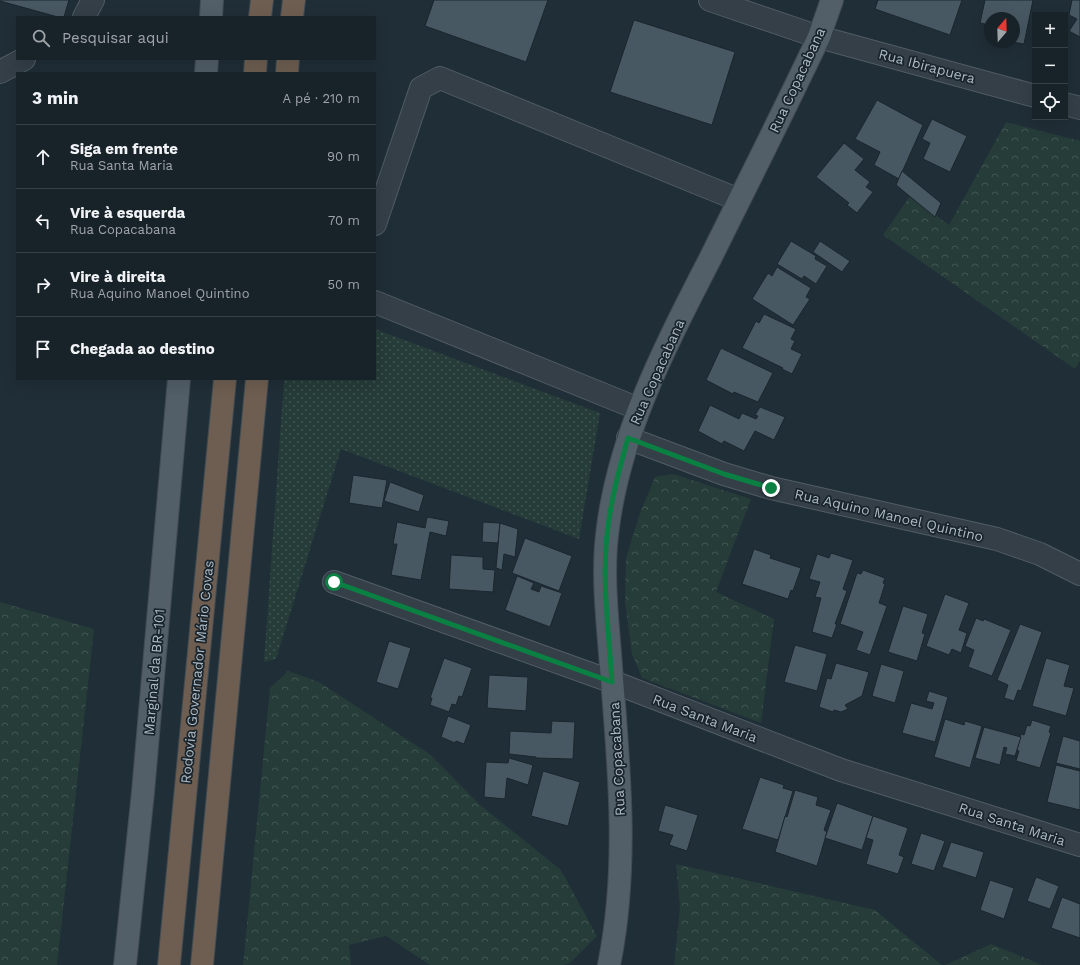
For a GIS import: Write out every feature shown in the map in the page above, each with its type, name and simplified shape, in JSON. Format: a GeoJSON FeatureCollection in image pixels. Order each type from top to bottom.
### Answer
{"type":"FeatureCollection","features":[{"type":"Feature","properties":{"kind":"highway"},"geometry":{"type":"LineString","coordinates":[[260,16],[262,0]]}},
{"type":"Feature","properties":{"kind":"highway"},"geometry":{"type":"LineString","coordinates":[[292,16],[294,0]]}},
{"type":"Feature","properties":{"kind":"highway"},"geometry":{"type":"LineString","coordinates":[[255,72],[256,60]]}},
{"type":"Feature","properties":{"kind":"highway"},"geometry":{"type":"LineString","coordinates":[[287,72],[288,60]]}},
{"type":"Feature","properties":{"kind":"highway","name":"Rodovia Governador Mário Covas"},"geometry":{"type":"LineString","coordinates":[[168,965],[225,380]]}},
{"type":"Feature","properties":{"kind":"highway"},"geometry":{"type":"LineString","coordinates":[[202,965],[257,380]]}},
{"type":"Feature","properties":{"kind":"main road"},"geometry":{"type":"LineString","coordinates":[[210,16],[212,0]]}},
{"type":"Feature","properties":{"kind":"main road","name":"Rua Copacabana"},"geometry":{"type":"LineString","coordinates":[[609,965],[620,882],[621,835],[605,580],[607,536],[614,492],[628,438],[639,409],[689,300],[819,37],[832,0]]}},
{"type":"Feature","properties":{"kind":"main road"},"geometry":{"type":"LineString","coordinates":[[206,72],[207,60]]}},
{"type":"Feature","properties":{"kind":"main road","name":"Marginal da BR-101"},"geometry":{"type":"LineString","coordinates":[[125,965],[143,792],[179,380]]}},
{"type":"Feature","properties":{"kind":"street"},"geometry":{"type":"LineString","coordinates":[[85,16],[94,0]]}},
{"type":"Feature","properties":{"kind":"street","name":"Rua Ibirapuera"},"geometry":{"type":"LineString","coordinates":[[710,0],[819,37],[1032,95]]}},
{"type":"Feature","properties":{"kind":"street"},"geometry":{"type":"LineString","coordinates":[[0,72],[22,60]]}},
{"type":"Feature","properties":{"kind":"street"},"geometry":{"type":"LineString","coordinates":[[376,221],[421,88],[440,78],[739,200]]}},
{"type":"Feature","properties":{"kind":"street"},"geometry":{"type":"LineString","coordinates":[[1068,105],[1080,108]]}},
{"type":"Feature","properties":{"kind":"street"},"geometry":{"type":"LineString","coordinates":[[376,302],[639,409]]}},
{"type":"Feature","properties":{"kind":"street","name":"Rua Aquino Manoel Quintino"},"geometry":{"type":"LineString","coordinates":[[628,438],[724,474],[771,488],[997,539],[1040,554],[1080,574]]}},
{"type":"Feature","properties":{"kind":"street","name":"Rua Santa Maria"},"geometry":{"type":"LineString","coordinates":[[334,582],[612,682],[841,770],[1080,845]]}},
{"type":"Feature","properties":{"kind":"green space"},"geometry":{"type":"Polygon","coordinates":[[[1006,122],[1080,141],[1080,361],[1075,369],[883,235],[910,196],[949,225],[1006,122]]]}},
{"type":"Feature","properties":{"kind":"green space"},"geometry":{"type":"Polygon","coordinates":[[[376,329],[600,413],[579,539],[341,449],[276,659],[264,662],[284,380],[376,380],[376,329]]]}},
{"type":"Feature","properties":{"kind":"green space"},"geometry":{"type":"Polygon","coordinates":[[[673,474],[751,499],[716,592],[774,619],[761,723],[642,678],[632,654],[625,602],[626,558],[640,513],[655,477],[673,474]]]}},
{"type":"Feature","properties":{"kind":"green space"},"geometry":{"type":"Polygon","coordinates":[[[0,602],[94,629],[57,965],[0,965],[0,602]]]}},
{"type":"Feature","properties":{"kind":"green space"},"geometry":{"type":"Polygon","coordinates":[[[288,671],[319,682],[431,755],[479,804],[561,870],[597,936],[570,963],[563,965],[430,965],[386,936],[349,945],[351,965],[243,965],[270,688],[288,671]]]}},
{"type":"Feature","properties":{"kind":"green space"},"geometry":{"type":"Polygon","coordinates":[[[676,864],[875,910],[942,965],[674,965],[680,908],[676,864]]]}},
{"type":"Feature","properties":{"kind":"green space"},"geometry":{"type":"Polygon","coordinates":[[[991,944],[1042,965],[945,965],[991,944]]]}},
{"type":"Feature","properties":{"kind":"building"},"geometry":{"type":"Polygon","coordinates":[[[69,0],[64,16],[54,16],[0,1],[69,0]]]}},
{"type":"Feature","properties":{"kind":"building"},"geometry":{"type":"Polygon","coordinates":[[[434,0],[548,0],[526,62],[425,26],[434,0]]]}},
{"type":"Feature","properties":{"kind":"building"},"geometry":{"type":"Polygon","coordinates":[[[878,0],[962,0],[950,35],[875,9],[878,0]]]}},
{"type":"Feature","properties":{"kind":"building"},"geometry":{"type":"Polygon","coordinates":[[[985,0],[1033,0],[1024,44],[1020,43],[1020,12],[984,12],[984,24],[980,23],[985,0]]]}},
{"type":"Feature","properties":{"kind":"building"},"geometry":{"type":"Polygon","coordinates":[[[1072,0],[1080,0],[1080,37],[1069,31],[1077,19],[1069,15],[1072,0]]]}},
{"type":"Feature","properties":{"kind":"building"},"geometry":{"type":"Polygon","coordinates":[[[634,20],[735,52],[712,125],[610,92],[634,20]]]}},
{"type":"Feature","properties":{"kind":"building"},"geometry":{"type":"Polygon","coordinates":[[[877,100],[923,125],[899,179],[874,165],[880,152],[855,139],[877,100]]]}},
{"type":"Feature","properties":{"kind":"building"},"geometry":{"type":"Polygon","coordinates":[[[932,119],[967,136],[950,172],[923,159],[930,143],[922,139],[932,119]]]}},
{"type":"Feature","properties":{"kind":"building"},"geometry":{"type":"Polygon","coordinates":[[[844,143],[864,159],[855,170],[870,182],[866,187],[873,192],[857,213],[847,205],[849,203],[816,177],[844,143]]]}},
{"type":"Feature","properties":{"kind":"building"},"geometry":{"type":"Polygon","coordinates":[[[902,171],[941,203],[935,217],[896,185],[902,171]]]}},
{"type":"Feature","properties":{"kind":"building"},"geometry":{"type":"Polygon","coordinates":[[[791,241],[816,256],[815,259],[827,266],[816,284],[804,276],[802,279],[777,264],[791,241]]]}},
{"type":"Feature","properties":{"kind":"building"},"geometry":{"type":"Polygon","coordinates":[[[820,241],[850,261],[842,272],[813,252],[820,241]]]}},
{"type":"Feature","properties":{"kind":"building"},"geometry":{"type":"Polygon","coordinates":[[[777,267],[811,288],[806,297],[810,299],[793,325],[752,299],[768,273],[772,276],[777,267]]]}},
{"type":"Feature","properties":{"kind":"building"},"geometry":{"type":"Polygon","coordinates":[[[764,314],[796,329],[791,339],[795,341],[791,349],[802,354],[792,374],[742,348],[756,321],[759,323],[764,314]]]}},
{"type":"Feature","properties":{"kind":"building"},"geometry":{"type":"Polygon","coordinates":[[[721,348],[773,373],[758,402],[734,392],[733,394],[706,380],[721,348]]]}},
{"type":"Feature","properties":{"kind":"building"},"geometry":{"type":"Polygon","coordinates":[[[710,405],[739,419],[742,413],[756,419],[758,416],[755,415],[760,407],[785,417],[774,440],[755,431],[744,451],[724,441],[722,444],[698,431],[710,405]]]}},
{"type":"Feature","properties":{"kind":"building"},"geometry":{"type":"Polygon","coordinates":[[[353,475],[387,480],[382,508],[349,503],[353,475]]]}},
{"type":"Feature","properties":{"kind":"building"},"geometry":{"type":"Polygon","coordinates":[[[390,482],[424,495],[419,512],[384,501],[390,482]]]}},
{"type":"Feature","properties":{"kind":"building"},"geometry":{"type":"Polygon","coordinates":[[[427,517],[449,521],[446,536],[430,532],[421,580],[391,575],[397,544],[393,544],[397,522],[425,528],[427,517]]]}},
{"type":"Feature","properties":{"kind":"building"},"geometry":{"type":"Polygon","coordinates":[[[483,522],[500,523],[498,543],[482,542],[483,522]]]}},
{"type":"Feature","properties":{"kind":"building"},"geometry":{"type":"Polygon","coordinates":[[[500,523],[518,529],[515,557],[504,554],[502,570],[496,568],[500,523]]]}},
{"type":"Feature","properties":{"kind":"building"},"geometry":{"type":"Polygon","coordinates":[[[525,538],[572,556],[559,591],[512,573],[525,538]]]}},
{"type":"Feature","properties":{"kind":"building"},"geometry":{"type":"Polygon","coordinates":[[[754,549],[771,555],[770,558],[801,568],[793,591],[791,590],[788,599],[742,584],[754,549]]]}},
{"type":"Feature","properties":{"kind":"building"},"geometry":{"type":"Polygon","coordinates":[[[831,553],[853,560],[843,589],[847,591],[835,624],[837,624],[832,638],[812,632],[821,598],[815,597],[820,582],[809,579],[817,554],[829,558],[831,553]]]}},
{"type":"Feature","properties":{"kind":"building"},"geometry":{"type":"Polygon","coordinates":[[[451,555],[483,557],[483,569],[495,570],[493,592],[449,589],[451,555]]]}},
{"type":"Feature","properties":{"kind":"building"},"geometry":{"type":"Polygon","coordinates":[[[863,570],[885,578],[883,583],[885,584],[879,603],[887,606],[870,655],[856,650],[863,632],[840,624],[857,573],[861,574],[863,570]]]}},
{"type":"Feature","properties":{"kind":"building"},"geometry":{"type":"Polygon","coordinates":[[[517,576],[534,583],[531,589],[539,592],[541,586],[562,593],[550,627],[505,610],[517,576]]]}},
{"type":"Feature","properties":{"kind":"building"},"geometry":{"type":"Polygon","coordinates":[[[945,594],[969,603],[959,630],[967,633],[961,653],[952,649],[949,655],[926,646],[945,594]]]}},
{"type":"Feature","properties":{"kind":"building"},"geometry":{"type":"Polygon","coordinates":[[[903,606],[928,614],[922,633],[925,634],[917,661],[888,652],[903,606]]]}},
{"type":"Feature","properties":{"kind":"building"},"geometry":{"type":"Polygon","coordinates":[[[976,618],[983,621],[984,619],[1011,630],[992,676],[968,667],[974,650],[965,646],[976,618]]]}},
{"type":"Feature","properties":{"kind":"building"},"geometry":{"type":"Polygon","coordinates":[[[1020,624],[1042,632],[1021,691],[1018,690],[1014,701],[1004,698],[1008,685],[997,680],[1020,624]]]}},
{"type":"Feature","properties":{"kind":"building"},"geometry":{"type":"Polygon","coordinates":[[[389,641],[411,648],[398,689],[376,682],[389,641]]]}},
{"type":"Feature","properties":{"kind":"building"},"geometry":{"type":"Polygon","coordinates":[[[795,645],[827,654],[817,691],[784,682],[795,645]]]}},
{"type":"Feature","properties":{"kind":"building"},"geometry":{"type":"Polygon","coordinates":[[[444,658],[472,668],[462,697],[459,696],[456,705],[452,704],[449,712],[430,705],[432,698],[430,698],[444,658]]]}},
{"type":"Feature","properties":{"kind":"building"},"geometry":{"type":"Polygon","coordinates":[[[1046,658],[1070,665],[1064,686],[1074,688],[1066,716],[1032,706],[1046,658]]]}},
{"type":"Feature","properties":{"kind":"building"},"geometry":{"type":"Polygon","coordinates":[[[836,663],[869,672],[862,696],[845,705],[848,709],[841,712],[834,710],[833,712],[819,707],[827,678],[831,679],[836,663]]]}},
{"type":"Feature","properties":{"kind":"building"},"geometry":{"type":"Polygon","coordinates":[[[881,664],[904,671],[895,703],[872,696],[881,664]]]}},
{"type":"Feature","properties":{"kind":"building"},"geometry":{"type":"Polygon","coordinates":[[[489,675],[528,677],[526,711],[487,708],[489,675]]]}},
{"type":"Feature","properties":{"kind":"building"},"geometry":{"type":"Polygon","coordinates":[[[929,691],[948,697],[935,742],[902,733],[911,703],[932,709],[934,703],[926,701],[929,691]]]}},
{"type":"Feature","properties":{"kind":"building"},"geometry":{"type":"Polygon","coordinates":[[[448,716],[471,725],[464,744],[456,741],[455,743],[441,737],[448,716]]]}},
{"type":"Feature","properties":{"kind":"building"},"geometry":{"type":"Polygon","coordinates":[[[945,719],[964,725],[965,721],[982,726],[970,768],[934,757],[945,719]]]}},
{"type":"Feature","properties":{"kind":"building"},"geometry":{"type":"Polygon","coordinates":[[[1032,720],[1051,726],[1049,732],[1051,733],[1040,768],[1016,761],[1021,734],[1024,735],[1027,725],[1030,726],[1032,720]]]}},
{"type":"Feature","properties":{"kind":"building"},"geometry":{"type":"Polygon","coordinates":[[[552,721],[575,722],[573,759],[536,758],[509,754],[510,731],[551,733],[552,721]]]}},
{"type":"Feature","properties":{"kind":"building"},"geometry":{"type":"Polygon","coordinates":[[[984,727],[1021,737],[1015,756],[1005,754],[1007,748],[1004,747],[1000,765],[975,758],[984,727]]]}},
{"type":"Feature","properties":{"kind":"building"},"geometry":{"type":"Polygon","coordinates":[[[1063,736],[1080,741],[1080,769],[1056,763],[1063,736]]]}},
{"type":"Feature","properties":{"kind":"building"},"geometry":{"type":"Polygon","coordinates":[[[509,758],[533,765],[528,785],[507,778],[505,799],[484,797],[486,762],[508,763],[509,758]]]}},
{"type":"Feature","properties":{"kind":"building"},"geometry":{"type":"Polygon","coordinates":[[[1056,765],[1080,771],[1080,810],[1047,802],[1056,765]]]}},
{"type":"Feature","properties":{"kind":"building"},"geometry":{"type":"Polygon","coordinates":[[[543,771],[580,782],[568,826],[531,816],[543,771]]]}},
{"type":"Feature","properties":{"kind":"building"},"geometry":{"type":"Polygon","coordinates":[[[760,777],[784,785],[783,788],[793,791],[778,840],[742,829],[760,777]]]}},
{"type":"Feature","properties":{"kind":"building"},"geometry":{"type":"Polygon","coordinates":[[[795,790],[818,797],[816,805],[831,810],[824,830],[827,832],[817,866],[775,852],[785,816],[787,817],[795,790]]]}},
{"type":"Feature","properties":{"kind":"building"},"geometry":{"type":"Polygon","coordinates":[[[837,803],[873,816],[862,850],[825,838],[837,803]]]}},
{"type":"Feature","properties":{"kind":"building"},"geometry":{"type":"Polygon","coordinates":[[[665,805],[698,815],[687,851],[669,845],[673,835],[658,831],[665,805]]]}},
{"type":"Feature","properties":{"kind":"building"},"geometry":{"type":"Polygon","coordinates":[[[873,816],[908,828],[899,855],[904,857],[898,874],[866,864],[873,840],[866,838],[873,816]]]}},
{"type":"Feature","properties":{"kind":"building"},"geometry":{"type":"Polygon","coordinates":[[[921,833],[945,841],[934,871],[911,864],[921,833]]]}},
{"type":"Feature","properties":{"kind":"building"},"geometry":{"type":"Polygon","coordinates":[[[951,842],[984,852],[976,878],[942,867],[951,842]]]}},
{"type":"Feature","properties":{"kind":"building"},"geometry":{"type":"Polygon","coordinates":[[[1036,877],[1059,886],[1050,909],[1027,901],[1036,877]]]}},
{"type":"Feature","properties":{"kind":"building"},"geometry":{"type":"Polygon","coordinates":[[[990,880],[1014,888],[1004,919],[980,910],[990,880]]]}},
{"type":"Feature","properties":{"kind":"building"},"geometry":{"type":"Polygon","coordinates":[[[1062,897],[1080,904],[1080,938],[1051,928],[1062,897]]]}},
{"type":"Feature","properties":{"kind":"route"},"geometry":{"type":"LineString","coordinates":[[334,582],[612,682],[605,580],[607,536],[614,492],[628,438],[724,474],[771,488]]}}]}
